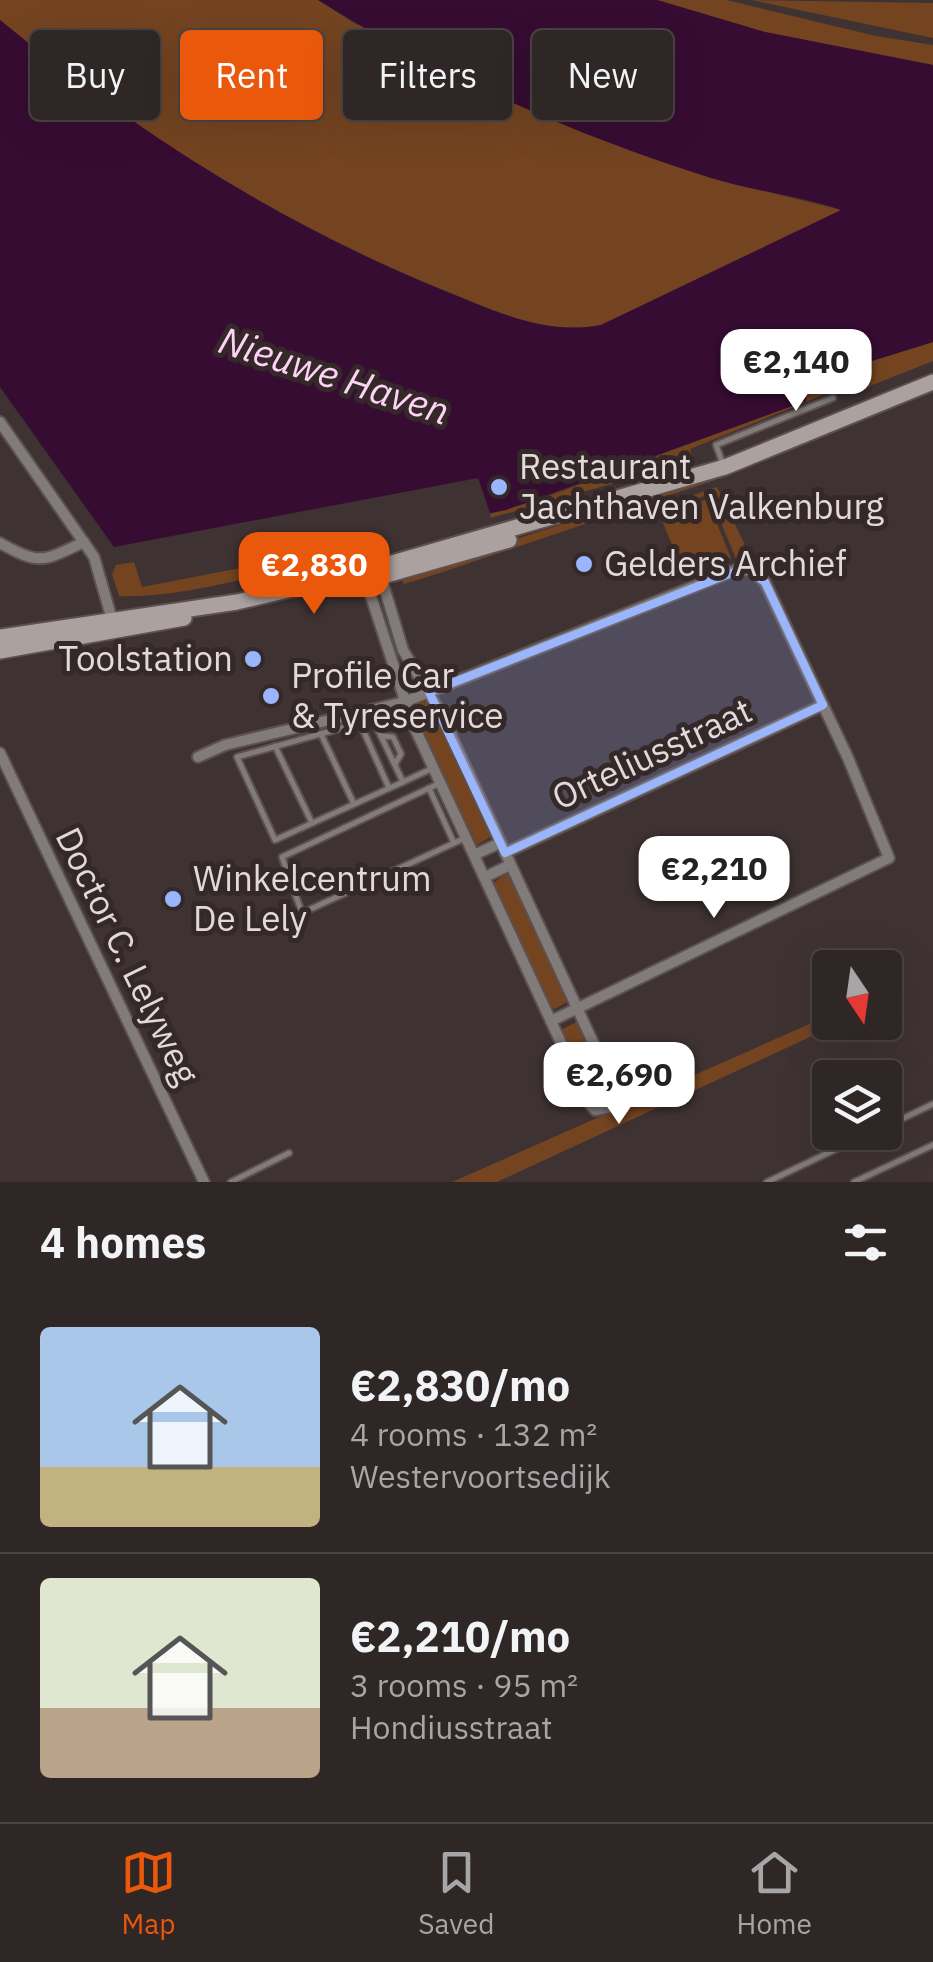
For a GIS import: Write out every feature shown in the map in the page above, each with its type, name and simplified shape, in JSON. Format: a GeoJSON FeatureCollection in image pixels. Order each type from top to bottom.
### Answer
{"type":"FeatureCollection","features":[{"type":"Feature","properties":{"kind":"main road"},"geometry":{"type":"LineString","coordinates":[[0,637],[237,602],[373,576],[673,484],[933,382]]}},
{"type":"Feature","properties":{"kind":"main road"},"geometry":{"type":"LineString","coordinates":[[0,651],[112,621]]}},
{"type":"Feature","properties":{"kind":"street"},"geometry":{"type":"LineString","coordinates":[[0,422],[98,564],[112,621]]}},
{"type":"Feature","properties":{"kind":"street"},"geometry":{"type":"LineString","coordinates":[[0,543],[33,562],[45,561],[84,542]]}},
{"type":"Feature","properties":{"kind":"street"},"geometry":{"type":"LineString","coordinates":[[198,756],[224,745],[404,702],[744,568],[756,572],[766,582],[889,850],[889,858],[551,1021]]}},
{"type":"Feature","properties":{"kind":"street"},"geometry":{"type":"LineString","coordinates":[[373,576],[394,630],[428,692],[616,1092],[616,1106],[610,1110],[594,1110],[589,1103],[466,837],[435,785],[434,768],[404,702],[373,576]]}},
{"type":"Feature","properties":{"kind":"street","name":"Orteliusstraat"},"geometry":{"type":"LineString","coordinates":[[474,855],[502,848],[823,705]]}},
{"type":"Feature","properties":{"kind":"street","name":"Doctor C. Lelyweg"},"geometry":{"type":"LineString","coordinates":[[0,753],[204,1182]]}},
{"type":"Feature","properties":{"kind":"street"},"geometry":{"type":"LineString","coordinates":[[485,877],[510,865]]}},
{"type":"Feature","properties":{"kind":"lane"},"geometry":{"type":"LineString","coordinates":[[724,466],[716,446],[833,398]]}},
{"type":"Feature","properties":{"kind":"lane"},"geometry":{"type":"LineString","coordinates":[[369,710],[403,782]]}},
{"type":"Feature","properties":{"kind":"lane"},"geometry":{"type":"LineString","coordinates":[[390,788],[360,723],[237,757],[275,840],[312,823],[390,788],[434,768]]}},
{"type":"Feature","properties":{"kind":"lane"},"geometry":{"type":"LineString","coordinates":[[321,734],[354,804]]}},
{"type":"Feature","properties":{"kind":"lane"},"geometry":{"type":"LineString","coordinates":[[275,746],[312,823]]}},
{"type":"Feature","properties":{"kind":"lane"},"geometry":{"type":"LineString","coordinates":[[454,843],[435,785],[282,857],[302,912],[454,843],[466,837]]}},
{"type":"Feature","properties":{"kind":"lane"},"geometry":{"type":"LineString","coordinates":[[902,1118],[933,1104]]}},
{"type":"Feature","properties":{"kind":"lane"},"geometry":{"type":"LineString","coordinates":[[854,1182],[933,1145]]}},
{"type":"Feature","properties":{"kind":"lane"},"geometry":{"type":"LineString","coordinates":[[767,1182],[834,1150]]}},
{"type":"Feature","properties":{"kind":"lane"},"geometry":{"type":"LineString","coordinates":[[231,1182],[289,1153]]}},
{"type":"Feature","properties":{"kind":"highlighted area"},"geometry":{"type":"Polygon","coordinates":[[[744,568],[765,582],[823,705],[505,853],[429,692],[744,568]]]}},
{"type":"Feature","properties":{"kind":"shaded area"},"geometry":{"type":"Polygon","coordinates":[[[0,0],[318,0],[369,30],[343,30],[343,120],[512,120],[512,96],[532,105],[532,120],[565,120],[632,151],[711,178],[842,210],[601,325],[539,324],[480,305],[323,235],[210,171],[132,120],[160,120],[160,30],[30,30],[30,44],[0,20],[0,0]]]}},
{"type":"Feature","properties":{"kind":"shaded area"},"geometry":{"type":"Polygon","coordinates":[[[657,0],[726,0],[876,36],[933,45],[933,65],[765,32],[657,0]]]}},
{"type":"Feature","properties":{"kind":"shaded area"},"geometry":{"type":"Polygon","coordinates":[[[751,0],[933,3],[933,38],[751,0]]]}},
{"type":"Feature","properties":{"kind":"shaded area"},"geometry":{"type":"Polygon","coordinates":[[[933,342],[933,361],[855,392],[850,384],[690,449],[692,457],[657,467],[657,471],[491,518],[490,514],[805,401],[807,381],[933,342]]]}},
{"type":"Feature","properties":{"kind":"shaded area"},"geometry":{"type":"Polygon","coordinates":[[[714,476],[715,480],[446,571],[404,584],[400,576],[714,476]]]}},
{"type":"Feature","properties":{"kind":"shaded area"},"geometry":{"type":"Polygon","coordinates":[[[717,487],[744,543],[742,555],[736,559],[709,494],[661,513],[658,507],[717,487]]]}},
{"type":"Feature","properties":{"kind":"shaded area"},"geometry":{"type":"Polygon","coordinates":[[[707,499],[731,558],[685,576],[661,518],[707,499]]]}},
{"type":"Feature","properties":{"kind":"shaded area"},"geometry":{"type":"Polygon","coordinates":[[[345,548],[346,553],[173,593],[119,596],[112,574],[116,565],[134,562],[142,587],[345,548]]]}},
{"type":"Feature","properties":{"kind":"shaded area"},"geometry":{"type":"Polygon","coordinates":[[[428,701],[494,835],[477,845],[413,712],[416,704],[428,701]]]}},
{"type":"Feature","properties":{"kind":"shaded area"},"geometry":{"type":"Polygon","coordinates":[[[509,872],[570,1000],[555,1009],[548,1006],[492,884],[509,872]]]}},
{"type":"Feature","properties":{"kind":"shaded area"},"geometry":{"type":"Polygon","coordinates":[[[579,1021],[611,1087],[592,1097],[560,1030],[579,1021]]]}},
{"type":"Feature","properties":{"kind":"shaded area"},"geometry":{"type":"Polygon","coordinates":[[[812,1023],[812,1036],[497,1182],[452,1182],[812,1023]]]}},
{"type":"Feature","properties":{"kind":"water","name":"Nieuwe Haven"},"geometry":{"type":"Polygon","coordinates":[[[318,0],[657,0],[765,32],[933,65],[933,342],[807,381],[806,401],[506,510],[490,513],[478,478],[114,547],[0,387],[0,20],[30,44],[30,120],[132,120],[210,171],[322,235],[479,305],[539,324],[601,325],[841,210],[708,177],[552,120],[673,120],[673,30],[532,30],[532,111],[512,102],[512,30],[364,27],[318,0]]]}},
{"type":"Feature","properties":{"kind":"place","name":"Restaurant Jachthaven Valkenburg"},"geometry":{"type":"Point","coordinates":[499,487]}},
{"type":"Feature","properties":{"kind":"place","name":"Gelders Archief"},"geometry":{"type":"Point","coordinates":[584,564]}},
{"type":"Feature","properties":{"kind":"place","name":"Toolstation"},"geometry":{"type":"Point","coordinates":[253,659]}},
{"type":"Feature","properties":{"kind":"place","name":"Profile Car & Tyreservice"},"geometry":{"type":"Point","coordinates":[271,696]}},
{"type":"Feature","properties":{"kind":"place","name":"Winkelcentrum De Lely"},"geometry":{"type":"Point","coordinates":[173,899]}}]}
